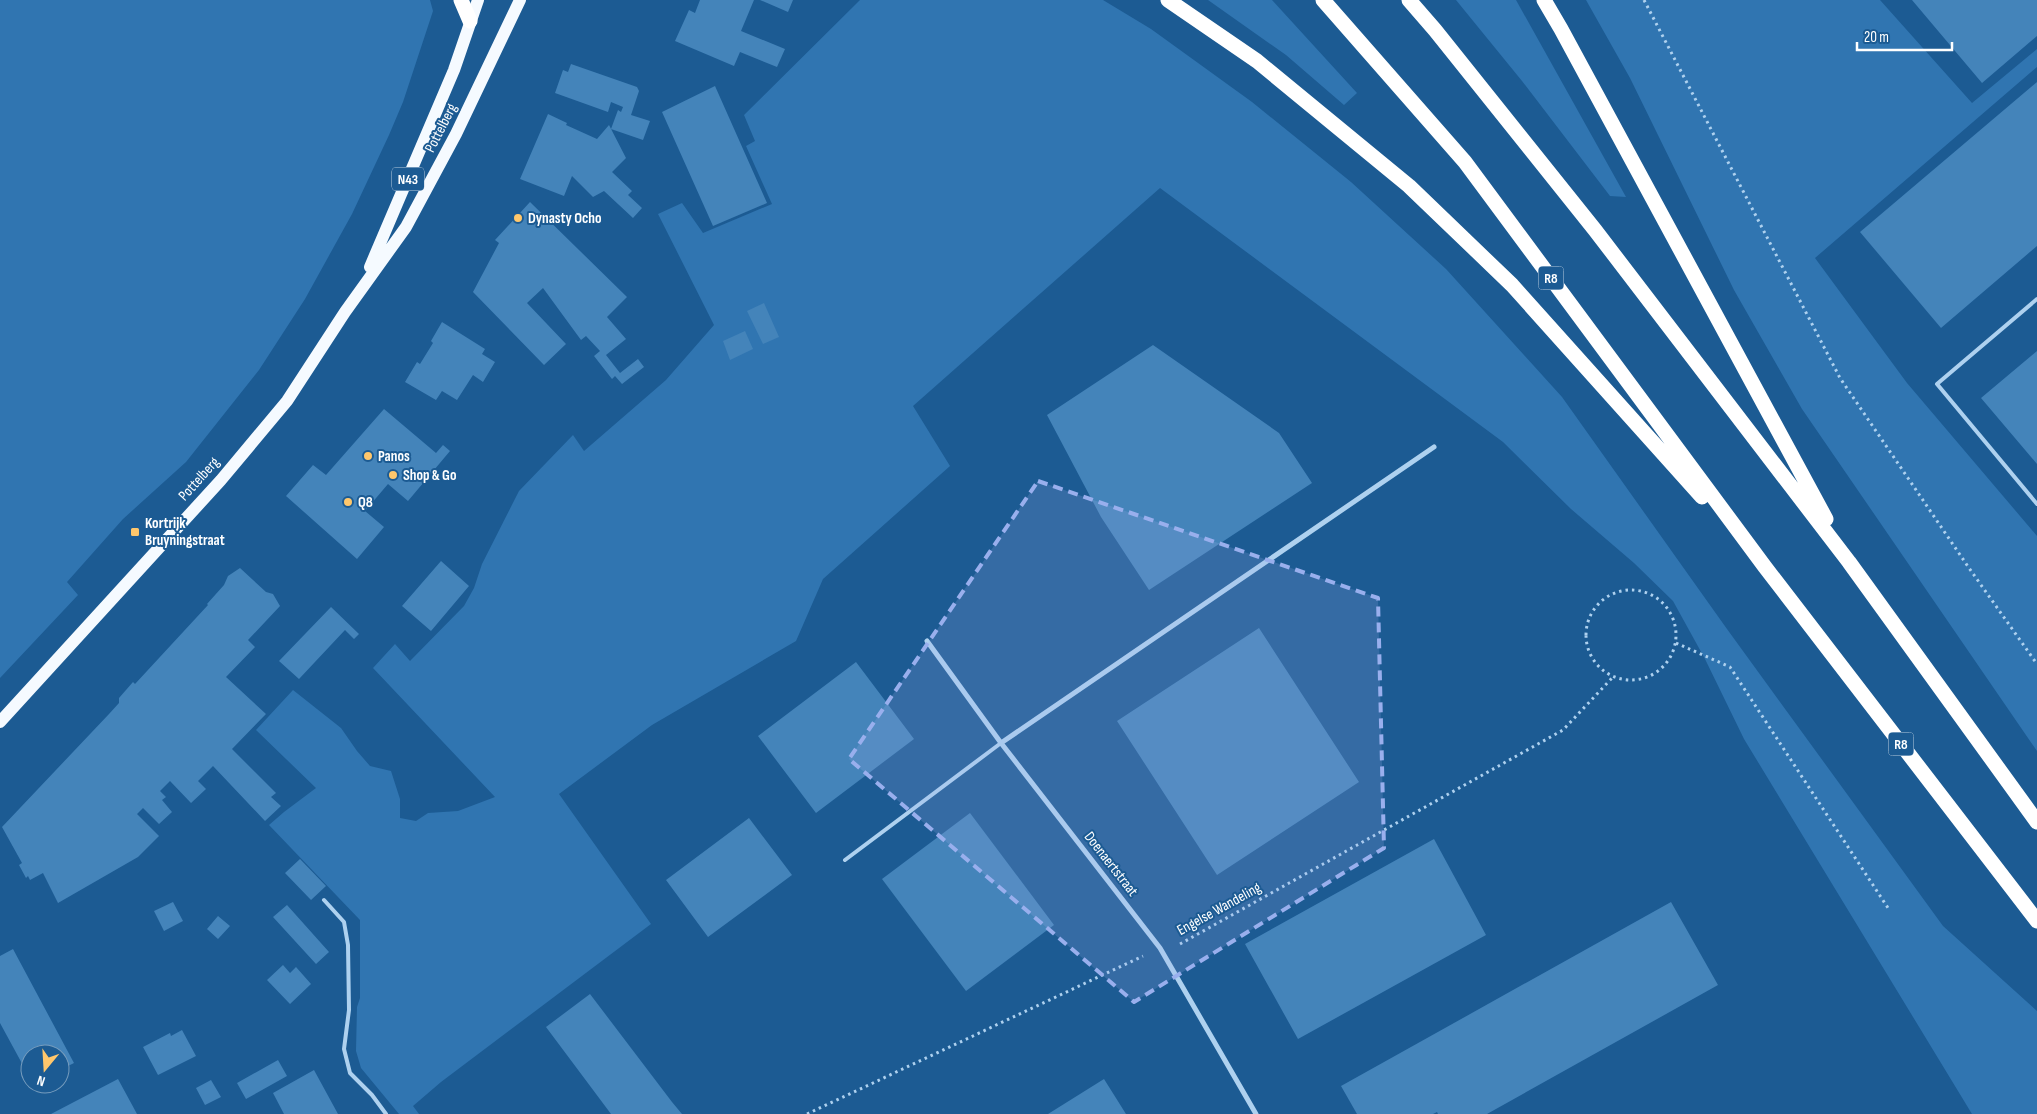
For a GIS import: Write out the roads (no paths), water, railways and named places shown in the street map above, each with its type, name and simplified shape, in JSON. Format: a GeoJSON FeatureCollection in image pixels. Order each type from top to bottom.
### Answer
{"type":"FeatureCollection","features":[{"type":"Feature","properties":{"kind":"highway"},"geometry":{"type":"LineString","coordinates":[[461,0],[470,21]]}},
{"type":"Feature","properties":{"kind":"highway"},"geometry":{"type":"LineString","coordinates":[[1168,0],[1257,61],[1410,186],[1512,285],[1764,567]]}},
{"type":"Feature","properties":{"kind":"highway","name":"R8"},"geometry":{"type":"LineString","coordinates":[[1324,0],[1465,162],[1764,567],[2037,921]]}},
{"type":"Feature","properties":{"kind":"highway"},"geometry":{"type":"LineString","coordinates":[[1409,0],[1595,230],[1849,562],[2037,822]]}},
{"type":"Feature","properties":{"kind":"highway"},"geometry":{"type":"LineString","coordinates":[[1544,0],[1571,46],[1849,562]]}},
{"type":"Feature","properties":{"kind":"main road","name":"Pottelberg"},"geometry":{"type":"LineString","coordinates":[[362,288],[454,70],[478,0]]}},
{"type":"Feature","properties":{"kind":"main road","name":"Pottelberg"},"geometry":{"type":"LineString","coordinates":[[0,722],[233,465],[287,401],[362,288],[406,227],[456,134],[520,0]]}},
{"type":"Feature","properties":{"kind":"street"},"geometry":{"type":"LineString","coordinates":[[1001,742],[1434,447]]}},
{"type":"Feature","properties":{"kind":"street","name":"Doenaertstraat"},"geometry":{"type":"LineString","coordinates":[[927,641],[1001,742],[1160,948],[1256,1114]]}},
{"type":"Feature","properties":{"kind":"lane"},"geometry":{"type":"LineString","coordinates":[[2037,299],[1937,384],[2037,504]]}},
{"type":"Feature","properties":{"kind":"lane"},"geometry":{"type":"LineString","coordinates":[[844,860],[1001,742]]}},
{"type":"Feature","properties":{"kind":"lane"},"geometry":{"type":"LineString","coordinates":[[324,900],[344,922],[348,945],[349,1010],[344,1049],[350,1073],[372,1094],[386,1114]]}},
{"type":"Feature","properties":{"kind":"place","name":"Dynasty Ocho"},"geometry":{"type":"Point","coordinates":[518,218]}},
{"type":"Feature","properties":{"kind":"place","name":"Panos"},"geometry":{"type":"Point","coordinates":[368,456]}},
{"type":"Feature","properties":{"kind":"place","name":"Shop & Go"},"geometry":{"type":"Point","coordinates":[393,475]}},
{"type":"Feature","properties":{"kind":"place","name":"Q8"},"geometry":{"type":"Point","coordinates":[348,502]}},
{"type":"Feature","properties":{"kind":"place","name":"Kortrijk Bruyningstraat"},"geometry":{"type":"Point","coordinates":[135,532]}}]}
